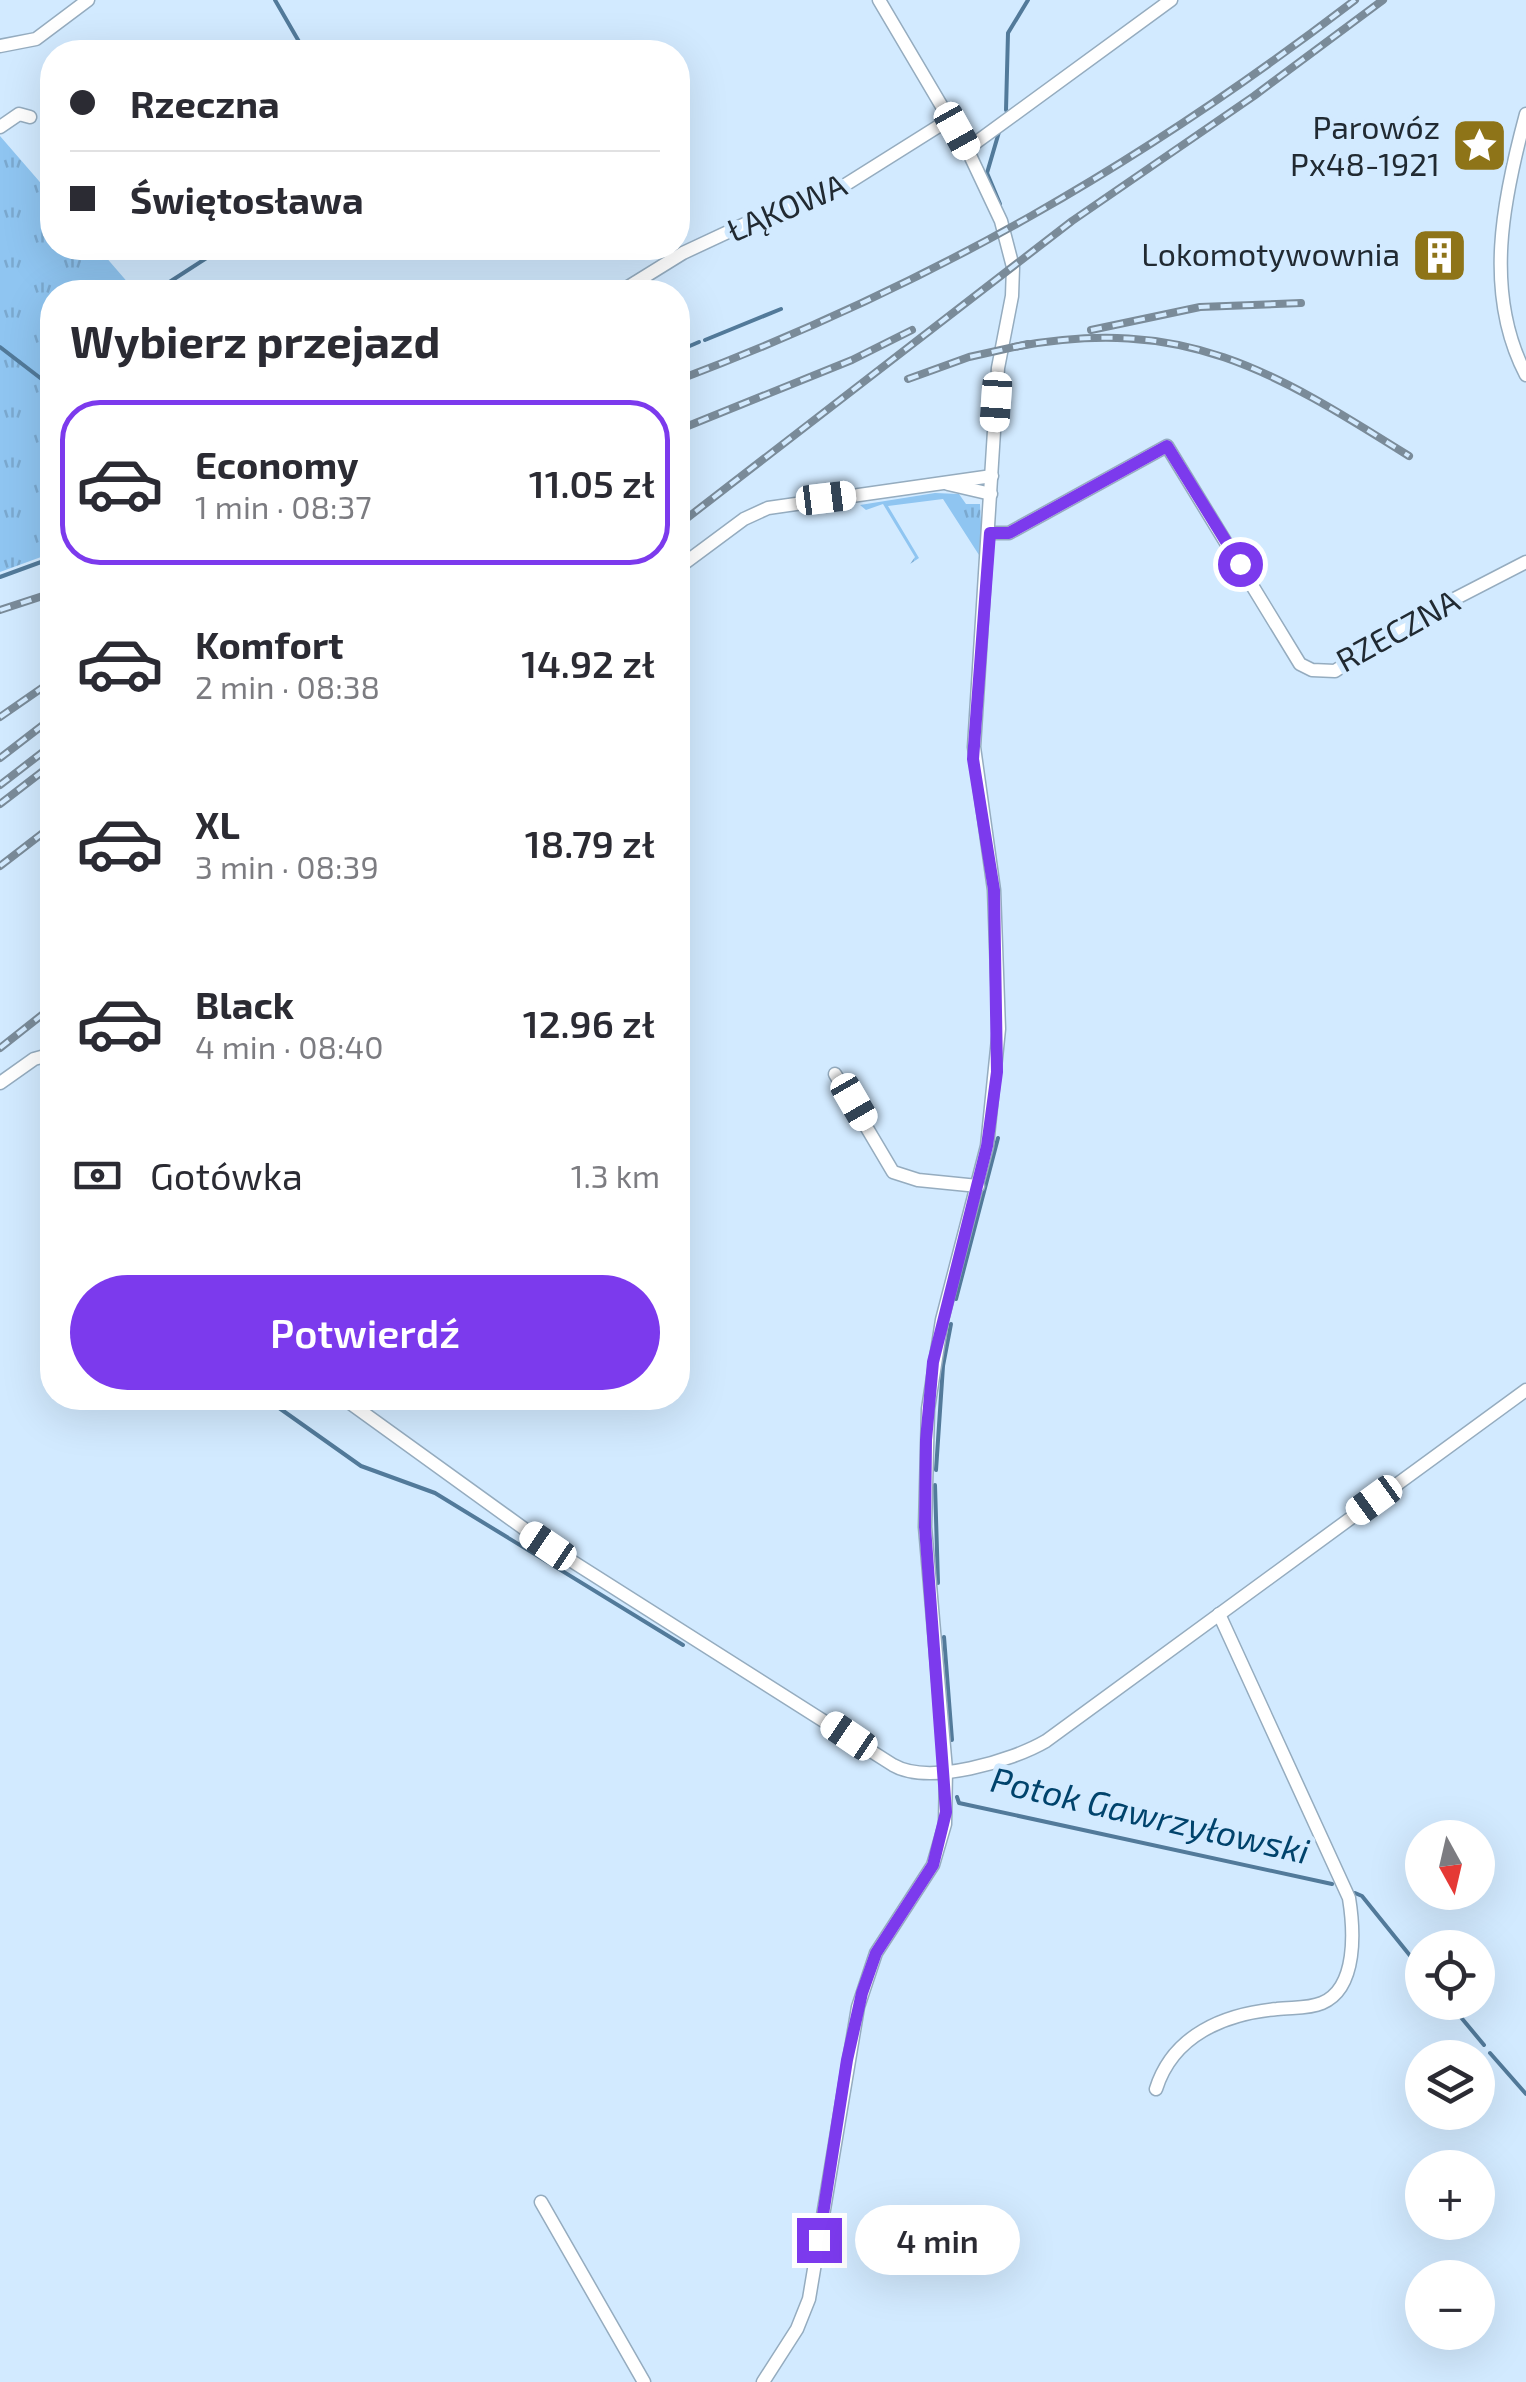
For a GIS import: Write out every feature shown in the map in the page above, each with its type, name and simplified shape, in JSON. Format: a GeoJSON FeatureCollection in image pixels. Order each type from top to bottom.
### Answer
{"type":"FeatureCollection","features":[{"type":"Feature","properties":{"kind":"street"},"geometry":{"type":"LineString","coordinates":[[0,46],[36,40],[88,0]]}},
{"type":"Feature","properties":{"kind":"street"},"geometry":{"type":"LineString","coordinates":[[763,2382],[797,2330],[809,2299],[858,2007],[876,1953],[938,1852],[946,1812],[946,1770],[926,1553],[926,1440],[936,1347],[991,1122],[999,1029],[992,871],[973,759],[998,368],[1012,296],[1013,267],[1001,221],[967,148],[879,0]]}},
{"type":"Feature","properties":{"kind":"street"},"geometry":{"type":"LineString","coordinates":[[967,148],[1171,0]]}},
{"type":"Feature","properties":{"kind":"street"},"geometry":{"type":"LineString","coordinates":[[0,127],[20,114],[30,118]]}},
{"type":"Feature","properties":{"kind":"street"},"geometry":{"type":"LineString","coordinates":[[1526,114],[1506,198],[1500,256],[1508,323],[1526,375]]}},
{"type":"Feature","properties":{"kind":"street","name":"ŁĄKOWA"},"geometry":{"type":"LineString","coordinates":[[690,250],[775,210],[845,185],[950,119]]}},
{"type":"Feature","properties":{"kind":"street","name":"ŁĄKOWA"},"geometry":{"type":"LineString","coordinates":[[639,280],[672,260]]}},
{"type":"Feature","properties":{"kind":"street","name":"RZECZNA"},"geometry":{"type":"LineString","coordinates":[[990,533],[1009,533],[1167,446],[1300,664],[1324,672],[1344,666],[1402,626],[1526,562]]}},
{"type":"Feature","properties":{"kind":"street"},"geometry":{"type":"LineString","coordinates":[[690,559],[744,520],[768,508],[992,476]]}},
{"type":"Feature","properties":{"kind":"street"},"geometry":{"type":"LineString","coordinates":[[946,483],[992,494]]}},
{"type":"Feature","properties":{"kind":"street"},"geometry":{"type":"LineString","coordinates":[[0,1083],[40,1058]]}},
{"type":"Feature","properties":{"kind":"street"},"geometry":{"type":"LineString","coordinates":[[835,1074],[894,1172],[918,1180],[978,1186]]}},
{"type":"Feature","properties":{"kind":"street"},"geometry":{"type":"LineString","coordinates":[[360,1410],[548,1546],[908,1772],[997,1762],[1031,1750],[1526,1390]]}},
{"type":"Feature","properties":{"kind":"street"},"geometry":{"type":"LineString","coordinates":[[1156,2089],[1181,2046],[1208,2027],[1236,2016],[1306,2008],[1331,1998],[1340,1990],[1348,1964],[1348,1898],[1219,1614]]}},
{"type":"Feature","properties":{"kind":"street"},"geometry":{"type":"LineString","coordinates":[[541,2202],[644,2382]]}},
{"type":"Feature","properties":{"kind":"green space"},"geometry":{"type":"Polygon","coordinates":[[[0,136],[40,182],[40,260],[108,260],[126,280],[40,280],[40,557],[0,572],[0,136]]]}},
{"type":"Feature","properties":{"kind":"green space"},"geometry":{"type":"Polygon","coordinates":[[[935,493],[959,494],[966,504],[980,504],[983,562],[979,562],[979,555],[943,499],[888,506],[919,558],[910,564],[915,557],[883,504],[866,510],[860,505],[935,493]]]}},
{"type":"Feature","properties":{"kind":"waterway"},"geometry":{"type":"LineString","coordinates":[[275,0],[298,40]]}},
{"type":"Feature","properties":{"kind":"waterway","name":"Potok Gawrzyłowski"},"geometry":{"type":"LineString","coordinates":[[1006,110],[1008,33],[1028,0]]}},
{"type":"Feature","properties":{"kind":"waterway","name":"Potok Gawrzyłowski"},"geometry":{"type":"LineString","coordinates":[[999,132],[987,173],[1000,204]]}},
{"type":"Feature","properties":{"kind":"waterway"},"geometry":{"type":"LineString","coordinates":[[173,280],[203,260]]}},
{"type":"Feature","properties":{"kind":"waterway"},"geometry":{"type":"LineString","coordinates":[[705,340],[781,309]]}},
{"type":"Feature","properties":{"kind":"waterway"},"geometry":{"type":"LineString","coordinates":[[690,346],[699,342]]}},
{"type":"Feature","properties":{"kind":"waterway"},"geometry":{"type":"LineString","coordinates":[[0,347],[40,378]]}},
{"type":"Feature","properties":{"kind":"waterway"},"geometry":{"type":"LineString","coordinates":[[0,577],[40,562]]}},
{"type":"Feature","properties":{"kind":"waterway","name":"Potok Gawrzyłowski"},"geometry":{"type":"LineString","coordinates":[[956,1299],[998,1138]]}},
{"type":"Feature","properties":{"kind":"waterway","name":"Potok Gawrzyłowski"},"geometry":{"type":"LineString","coordinates":[[936,1470],[943,1366],[951,1324]]}},
{"type":"Feature","properties":{"kind":"waterway"},"geometry":{"type":"LineString","coordinates":[[282,1410],[361,1466],[435,1493],[683,1645]]}},
{"type":"Feature","properties":{"kind":"waterway","name":"Potok Gawrzyłowski"},"geometry":{"type":"LineString","coordinates":[[935,1485],[938,1583]]}},
{"type":"Feature","properties":{"kind":"waterway","name":"Potok Gawrzyłowski"},"geometry":{"type":"LineString","coordinates":[[944,1637],[952,1740]]}},
{"type":"Feature","properties":{"kind":"waterway","name":"Potok Gawrzyłowski"},"geometry":{"type":"LineString","coordinates":[[957,1797],[959,1803],[1332,1884]]}},
{"type":"Feature","properties":{"kind":"waterway","name":"Potok Gawrzyłowski"},"geometry":{"type":"LineString","coordinates":[[1355,1893],[1362,1896],[1405,1949]]}},
{"type":"Feature","properties":{"kind":"waterway","name":"Potok Gawrzyłowski"},"geometry":{"type":"LineString","coordinates":[[1463,2020],[1480,2040]]}},
{"type":"Feature","properties":{"kind":"waterway","name":"Potok Gawrzyłowski"},"geometry":{"type":"LineString","coordinates":[[1495,2059],[1526,2094]]}},
{"type":"Feature","properties":{"kind":"railway"},"geometry":{"type":"LineString","coordinates":[[690,375],[860,304],[1031,216],[1195,115],[1355,0]]}},
{"type":"Feature","properties":{"kind":"railway"},"geometry":{"type":"LineString","coordinates":[[690,516],[1072,221],[1254,96],[1383,0]]}},
{"type":"Feature","properties":{"kind":"railway"},"geometry":{"type":"LineString","coordinates":[[1091,330],[1200,307],[1301,303]]}},
{"type":"Feature","properties":{"kind":"railway"},"geometry":{"type":"LineString","coordinates":[[690,425],[852,360],[912,330]]}},
{"type":"Feature","properties":{"kind":"railway"},"geometry":{"type":"LineString","coordinates":[[1014,347],[1074,339],[1128,338],[1224,357],[1313,398],[1409,456]]}},
{"type":"Feature","properties":{"kind":"railway"},"geometry":{"type":"LineString","coordinates":[[908,379],[969,357],[1028,344]]}},
{"type":"Feature","properties":{"kind":"railway"},"geometry":{"type":"LineString","coordinates":[[0,610],[40,597]]}},
{"type":"Feature","properties":{"kind":"railway"},"geometry":{"type":"LineString","coordinates":[[0,717],[40,689]]}},
{"type":"Feature","properties":{"kind":"railway"},"geometry":{"type":"LineString","coordinates":[[0,758],[40,727]]}},
{"type":"Feature","properties":{"kind":"railway"},"geometry":{"type":"LineString","coordinates":[[0,785],[40,754]]}},
{"type":"Feature","properties":{"kind":"railway"},"geometry":{"type":"LineString","coordinates":[[0,804],[40,773]]}},
{"type":"Feature","properties":{"kind":"railway"},"geometry":{"type":"LineString","coordinates":[[0,866],[40,835]]}},
{"type":"Feature","properties":{"kind":"railway"},"geometry":{"type":"LineString","coordinates":[[0,1048],[40,1016]]}},
{"type":"Feature","properties":{"kind":"place","name":"Parowóz Px48-1921"},"geometry":{"type":"Point","coordinates":[1479,146]}},
{"type":"Feature","properties":{"kind":"place","name":"Lokomotywownia"},"geometry":{"type":"Point","coordinates":[1439,255]}},
{"type":"Feature","properties":{"kind":"route"},"geometry":{"type":"LineString","coordinates":[[819,2240],[847,2060],[862,1993],[876,1953],[933,1865],[946,1812],[946,1770],[925,1527],[926,1440],[933,1362],[987,1146],[997,1072],[994,890],[973,759],[990,533],[1009,533],[1167,446],[1240,564]]}}]}
